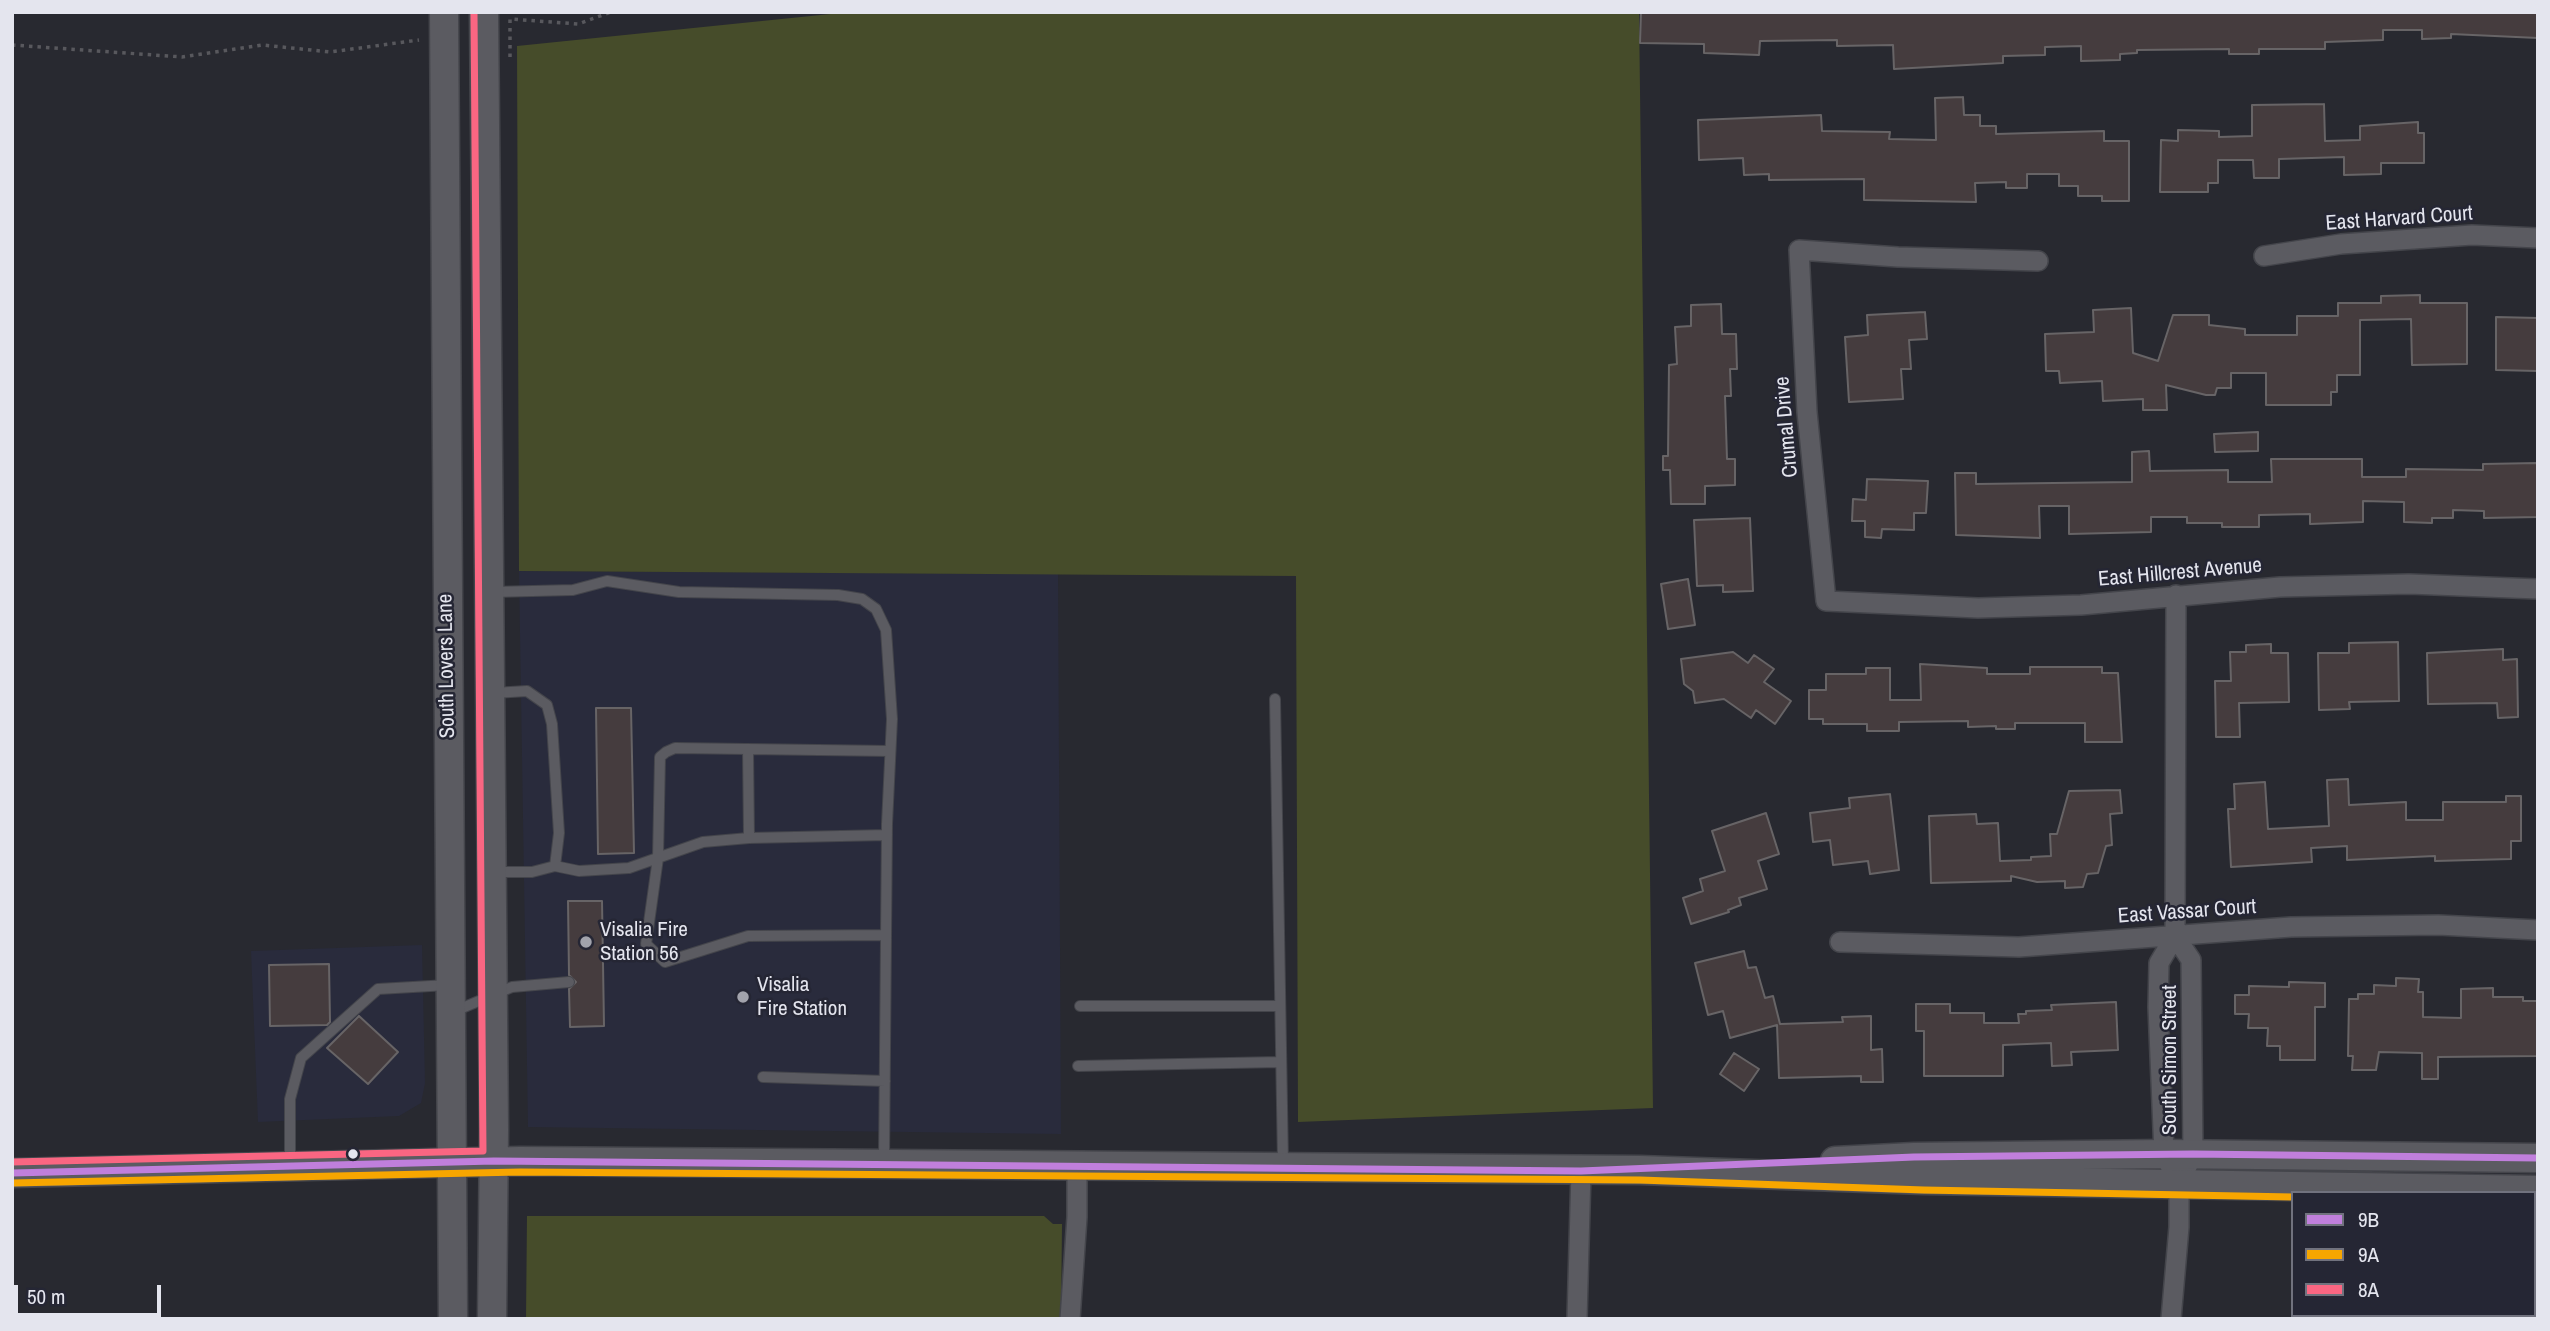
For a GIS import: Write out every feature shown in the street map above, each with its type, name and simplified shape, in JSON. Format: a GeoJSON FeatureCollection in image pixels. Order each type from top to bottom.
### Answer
{"type":"FeatureCollection","features":[{"type":"Feature","properties":{"kind":"main road","name":"South Lovers Lane"},"geometry":{"type":"LineString","coordinates":[[444,12],[453,1319]]}},
{"type":"Feature","properties":{"kind":"main road","name":"South Lovers Lane"},"geometry":{"type":"LineString","coordinates":[[484,12],[494,1161],[492,1319]]}},
{"type":"Feature","properties":{"kind":"main road"},"geometry":{"type":"LineString","coordinates":[[12,1173],[453,1161],[1581,1171],[1914,1157],[2193,1154],[2538,1158]]}},
{"type":"Feature","properties":{"kind":"main road"},"geometry":{"type":"LineString","coordinates":[[1640,1170],[1924,1180],[2538,1190]]}},
{"type":"Feature","properties":{"kind":"street","name":"East Harvard Court"},"geometry":{"type":"LineString","coordinates":[[2264,256],[2341,244],[2472,235],[2538,237]]}},
{"type":"Feature","properties":{"kind":"street","name":"Crumal Drive"},"geometry":{"type":"LineString","coordinates":[[1826,601],[1807,412],[1799,250],[1898,257],[2038,261]]}},
{"type":"Feature","properties":{"kind":"street","name":"East Hillcrest Avenue"},"geometry":{"type":"LineString","coordinates":[[1826,601],[1978,608],[2081,605],[2280,587],[2409,584],[2538,589]]}},
{"type":"Feature","properties":{"kind":"street","name":"South Simon Street"},"geometry":{"type":"LineString","coordinates":[[2176,595],[2175,936],[2159,963],[2158,1007],[2164,1154],[2179,1183]]}},
{"type":"Feature","properties":{"kind":"street","name":"East Vassar Court"},"geometry":{"type":"LineString","coordinates":[[1840,942],[2019,947],[2291,927],[2438,925],[2538,930]]}},
{"type":"Feature","properties":{"kind":"street","name":"South Simon Street"},"geometry":{"type":"LineString","coordinates":[[2175,936],[2191,960],[2193,1154],[2179,1183]]}},
{"type":"Feature","properties":{"kind":"street"},"geometry":{"type":"LineString","coordinates":[[1070,1319],[1077,1217],[1077,1167]]}},
{"type":"Feature","properties":{"kind":"street"},"geometry":{"type":"LineString","coordinates":[[1577,1319],[1581,1171]]}},
{"type":"Feature","properties":{"kind":"street"},"geometry":{"type":"LineString","coordinates":[[2171,1319],[2179,1227],[2179,1183]]}},
{"type":"Feature","properties":{"kind":"lane"},"geometry":{"type":"LineString","coordinates":[[487,592],[573,590],[607,581],[679,592],[838,595],[862,599],[876,609],[886,630],[891,666],[884,1164]]}},
{"type":"Feature","properties":{"kind":"lane"},"geometry":{"type":"LineString","coordinates":[[489,693],[527,691],[547,705],[552,724],[559,833],[555,866]]}},
{"type":"Feature","properties":{"kind":"lane"},"geometry":{"type":"LineString","coordinates":[[1275,699],[1278,1006],[1283,1167]]}},
{"type":"Feature","properties":{"kind":"lane"},"geometry":{"type":"LineString","coordinates":[[886,935],[748,936],[665,962],[646,944],[657,858],[660,757],[676,748],[890,751]]}},
{"type":"Feature","properties":{"kind":"lane"},"geometry":{"type":"LineString","coordinates":[[748,749],[749,838]]}},
{"type":"Feature","properties":{"kind":"lane"},"geometry":{"type":"LineString","coordinates":[[490,872],[532,872],[555,866],[579,871],[629,869],[703,842],[749,838],[887,835]]}},
{"type":"Feature","properties":{"kind":"lane"},"geometry":{"type":"LineString","coordinates":[[452,1013],[512,987],[569,982]]}},
{"type":"Feature","properties":{"kind":"lane"},"geometry":{"type":"LineString","coordinates":[[290,1167],[290,1099],[301,1058],[378,989],[452,984]]}},
{"type":"Feature","properties":{"kind":"lane"},"geometry":{"type":"LineString","coordinates":[[1080,1006],[1278,1006]]}},
{"type":"Feature","properties":{"kind":"lane"},"geometry":{"type":"LineString","coordinates":[[1078,1066],[1280,1062]]}},
{"type":"Feature","properties":{"kind":"lane"},"geometry":{"type":"LineString","coordinates":[[763,1077],[885,1080]]}},
{"type":"Feature","properties":{"kind":"path"},"geometry":{"type":"LineString","coordinates":[[510,57],[510,19],[578,24],[611,12]]}},
{"type":"Feature","properties":{"kind":"path"},"geometry":{"type":"LineString","coordinates":[[12,45],[182,58],[263,45],[330,52],[419,40]]}},
{"type":"Feature","properties":{"kind":"shaded area"},"geometry":{"type":"Polygon","coordinates":[[[519,571],[1058,574],[1061,1134],[528,1127],[519,571]]]}},
{"type":"Feature","properties":{"kind":"shaded area"},"geometry":{"type":"Polygon","coordinates":[[[422,945],[425,1083],[421,1103],[399,1116],[258,1122],[251,951],[422,945]]]}},
{"type":"Feature","properties":{"kind":"green space"},"geometry":{"type":"Polygon","coordinates":[[[850,12],[1639,12],[1653,1108],[1298,1122],[1296,576],[519,571],[517,46],[850,12]]]}},
{"type":"Feature","properties":{"kind":"green space"},"geometry":{"type":"Polygon","coordinates":[[[527,1216],[1044,1216],[1053,1224],[1062,1224],[1061,1319],[526,1319],[527,1216]]]}},
{"type":"Feature","properties":{"kind":"building"},"geometry":{"type":"Polygon","coordinates":[[[1641,12],[2538,12],[2538,38],[2451,34],[2451,38],[2422,39],[2422,30],[2383,30],[2383,40],[2325,42],[2325,49],[2259,49],[2259,54],[2229,54],[2229,49],[2137,50],[2137,53],[2120,54],[2120,60],[2081,61],[2081,46],[2045,47],[2045,55],[2003,56],[2003,63],[1894,69],[1893,45],[1837,46],[1837,40],[1760,41],[1759,55],[1704,53],[1704,44],[1640,43],[1641,12]]]}},
{"type":"Feature","properties":{"kind":"building"},"geometry":{"type":"Polygon","coordinates":[[[1963,97],[1964,115],[1980,115],[1980,126],[1996,126],[1996,134],[2104,131],[2104,141],[2129,141],[2129,201],[2102,201],[2102,196],[2078,196],[2078,186],[2059,186],[2059,174],[2027,174],[2027,188],[2006,188],[2006,182],[1975,183],[1976,202],[1864,200],[1864,179],[1769,180],[1769,174],[1744,175],[1743,158],[1699,160],[1698,120],[1821,115],[1822,131],[1890,132],[1889,139],[1936,140],[1935,98],[1963,97]]]}},
{"type":"Feature","properties":{"kind":"building"},"geometry":{"type":"Polygon","coordinates":[[[2324,104],[2325,141],[2360,140],[2360,126],[2418,122],[2418,133],[2424,133],[2424,163],[2381,163],[2381,174],[2344,175],[2344,157],[2279,159],[2279,178],[2254,178],[2253,160],[2218,160],[2218,183],[2208,183],[2208,192],[2160,192],[2161,140],[2178,141],[2178,130],[2219,131],[2219,137],[2252,136],[2252,105],[2324,104]]]}},
{"type":"Feature","properties":{"kind":"building"},"geometry":{"type":"Polygon","coordinates":[[[2420,295],[2420,303],[2467,303],[2467,364],[2412,365],[2411,319],[2360,320],[2360,375],[2337,375],[2337,392],[2331,392],[2331,405],[2266,405],[2266,373],[2231,373],[2231,388],[2217,388],[2215,395],[2166,385],[2167,410],[2143,410],[2143,399],[2103,401],[2102,381],[2060,383],[2059,371],[2046,371],[2045,334],[2094,332],[2093,310],[2131,308],[2133,353],[2158,361],[2173,315],[2209,315],[2209,325],[2245,329],[2245,335],[2297,335],[2297,316],[2338,316],[2338,303],[2381,303],[2381,296],[2420,295]]]}},
{"type":"Feature","properties":{"kind":"building"},"geometry":{"type":"Polygon","coordinates":[[[1721,304],[1722,334],[1736,334],[1737,369],[1730,369],[1731,396],[1725,396],[1727,459],[1735,459],[1735,485],[1705,486],[1705,504],[1671,504],[1670,470],[1663,470],[1663,456],[1668,456],[1669,365],[1677,364],[1675,327],[1691,326],[1691,305],[1721,304]]]}},
{"type":"Feature","properties":{"kind":"building"},"geometry":{"type":"Polygon","coordinates":[[[1925,312],[1927,339],[1909,340],[1911,369],[1901,369],[1903,399],[1849,402],[1845,337],[1868,335],[1867,315],[1925,312]]]}},
{"type":"Feature","properties":{"kind":"building"},"geometry":{"type":"Polygon","coordinates":[[[2496,317],[2538,318],[2538,371],[2496,370],[2496,317]]]}},
{"type":"Feature","properties":{"kind":"building"},"geometry":{"type":"Polygon","coordinates":[[[2258,432],[2258,451],[2215,452],[2214,434],[2258,432]]]}},
{"type":"Feature","properties":{"kind":"building"},"geometry":{"type":"Polygon","coordinates":[[[2149,451],[2150,471],[2228,470],[2228,482],[2272,482],[2271,459],[2362,459],[2362,477],[2406,477],[2406,469],[2483,470],[2483,464],[2538,463],[2538,517],[2484,518],[2484,511],[2453,510],[2453,518],[2432,518],[2432,523],[2404,522],[2404,502],[2363,501],[2363,522],[2310,524],[2310,514],[2259,515],[2259,527],[2222,527],[2222,523],[2187,523],[2187,517],[2151,517],[2151,532],[2069,534],[2069,506],[2039,506],[2040,538],[1956,535],[1955,473],[1976,473],[1976,484],[2132,482],[2132,452],[2149,451]]]}},
{"type":"Feature","properties":{"kind":"building"},"geometry":{"type":"Polygon","coordinates":[[[1867,479],[1928,481],[1926,513],[1914,513],[1914,530],[1882,529],[1881,538],[1865,537],[1865,521],[1852,521],[1853,499],[1866,500],[1867,479]]]}},
{"type":"Feature","properties":{"kind":"building"},"geometry":{"type":"Polygon","coordinates":[[[1750,518],[1753,591],[1723,592],[1723,585],[1697,586],[1694,520],[1750,518]]]}},
{"type":"Feature","properties":{"kind":"building"},"geometry":{"type":"Polygon","coordinates":[[[1688,579],[1695,625],[1668,629],[1661,584],[1688,579]]]}},
{"type":"Feature","properties":{"kind":"building"},"geometry":{"type":"Polygon","coordinates":[[[2398,642],[2399,701],[2349,702],[2350,709],[2319,710],[2318,653],[2349,653],[2349,643],[2398,642]]]}},
{"type":"Feature","properties":{"kind":"building"},"geometry":{"type":"Polygon","coordinates":[[[2271,644],[2271,653],[2288,653],[2289,702],[2239,703],[2240,737],[2216,737],[2215,681],[2231,681],[2230,652],[2246,652],[2246,645],[2271,644]]]}},
{"type":"Feature","properties":{"kind":"building"},"geometry":{"type":"Polygon","coordinates":[[[2503,649],[2503,660],[2517,659],[2518,717],[2498,718],[2497,703],[2428,704],[2427,653],[2503,649]]]}},
{"type":"Feature","properties":{"kind":"building"},"geometry":{"type":"Polygon","coordinates":[[[1733,652],[1748,663],[1754,655],[1774,669],[1764,682],[1791,701],[1775,724],[1756,710],[1751,718],[1724,699],[1695,703],[1693,691],[1684,684],[1681,659],[1733,652]]]}},
{"type":"Feature","properties":{"kind":"building"},"geometry":{"type":"Polygon","coordinates":[[[1920,664],[1987,668],[1987,674],[2030,674],[2030,667],[2102,667],[2102,673],[2118,673],[2122,742],[2085,742],[2085,723],[2015,723],[2015,729],[1996,729],[1996,726],[1968,727],[1968,721],[1899,722],[1899,731],[1867,731],[1867,724],[1823,724],[1823,719],[1809,719],[1809,690],[1826,690],[1826,674],[1866,674],[1866,668],[1890,668],[1890,700],[1921,700],[1920,664]]]}},
{"type":"Feature","properties":{"kind":"building"},"geometry":{"type":"Polygon","coordinates":[[[596,708],[631,708],[634,853],[598,854],[596,708]]]}},
{"type":"Feature","properties":{"kind":"building"},"geometry":{"type":"Polygon","coordinates":[[[2348,779],[2349,805],[2406,802],[2406,820],[2443,820],[2443,802],[2506,802],[2506,796],[2521,796],[2521,841],[2511,841],[2511,859],[2435,861],[2435,856],[2347,860],[2347,846],[2311,848],[2312,862],[2231,867],[2228,809],[2235,809],[2234,784],[2265,782],[2268,829],[2329,826],[2327,780],[2348,779]]]}},
{"type":"Feature","properties":{"kind":"building"},"geometry":{"type":"Polygon","coordinates":[[[2120,790],[2122,813],[2110,814],[2112,845],[2106,846],[2098,873],[2087,874],[2083,887],[2065,888],[2065,881],[2037,882],[2011,876],[2011,881],[1931,883],[1929,816],[1976,814],[1977,824],[1998,823],[2000,861],[2031,860],[2031,857],[2051,856],[2050,834],[2057,834],[2069,791],[2120,790]]]}},
{"type":"Feature","properties":{"kind":"building"},"geometry":{"type":"Polygon","coordinates":[[[1890,794],[1899,870],[1870,874],[1868,861],[1833,865],[1830,840],[1813,842],[1810,813],[1850,808],[1849,798],[1890,794]]]}},
{"type":"Feature","properties":{"kind":"building"},"geometry":{"type":"Polygon","coordinates":[[[1766,813],[1779,854],[1758,861],[1767,889],[1739,898],[1741,905],[1728,910],[1729,912],[1691,924],[1683,898],[1703,891],[1700,879],[1725,871],[1712,831],[1766,813]]]}},
{"type":"Feature","properties":{"kind":"building","name":"Visalia Fire Station 56"},"geometry":{"type":"Polygon","coordinates":[[[568,901],[602,901],[604,1026],[570,1027],[569,989],[576,982],[569,975],[568,901]]]}},
{"type":"Feature","properties":{"kind":"building"},"geometry":{"type":"Polygon","coordinates":[[[1744,951],[1748,968],[1756,967],[1765,998],[1773,996],[1780,1024],[1843,1022],[1842,1017],[1871,1016],[1871,1050],[1882,1049],[1883,1082],[1861,1082],[1861,1076],[1779,1078],[1777,1025],[1730,1038],[1723,1011],[1708,1015],[1695,963],[1744,951]]]}},
{"type":"Feature","properties":{"kind":"building"},"geometry":{"type":"Polygon","coordinates":[[[329,964],[330,1022],[327,1025],[270,1026],[269,965],[329,964]]]}},
{"type":"Feature","properties":{"kind":"building"},"geometry":{"type":"Polygon","coordinates":[[[2396,978],[2419,979],[2418,992],[2423,992],[2423,1017],[2461,1018],[2461,989],[2493,988],[2493,997],[2523,997],[2523,1001],[2538,1001],[2538,1056],[2438,1057],[2438,1079],[2422,1079],[2422,1053],[2379,1052],[2376,1070],[2352,1070],[2353,1056],[2348,1056],[2349,999],[2358,999],[2358,994],[2374,994],[2374,985],[2396,986],[2396,978]]]}},
{"type":"Feature","properties":{"kind":"building"},"geometry":{"type":"Polygon","coordinates":[[[2289,982],[2325,983],[2325,1007],[2315,1007],[2315,1060],[2280,1060],[2280,1046],[2267,1046],[2268,1028],[2248,1028],[2249,1014],[2235,1014],[2235,995],[2249,995],[2249,986],[2289,987],[2289,982]]]}},
{"type":"Feature","properties":{"kind":"building"},"geometry":{"type":"Polygon","coordinates":[[[2116,1002],[2118,1050],[2071,1052],[2072,1065],[2052,1066],[2051,1043],[2003,1045],[2003,1076],[1924,1076],[1924,1031],[1916,1031],[1916,1004],[1950,1004],[1950,1013],[1984,1013],[1984,1023],[2019,1023],[2018,1014],[2052,1010],[2051,1005],[2116,1002]]]}},
{"type":"Feature","properties":{"kind":"building"},"geometry":{"type":"Polygon","coordinates":[[[359,1016],[398,1052],[368,1084],[327,1048],[359,1016]]]}},
{"type":"Feature","properties":{"kind":"building"},"geometry":{"type":"Polygon","coordinates":[[[1734,1053],[1759,1069],[1744,1091],[1720,1074],[1734,1053]]]}},
{"type":"Feature","properties":{"kind":"transit line","name":"8A"},"geometry":{"type":"LineString","coordinates":[[12,1162],[483,1151],[474,12]]}},
{"type":"Feature","properties":{"kind":"transit line","name":"9B"},"geometry":{"type":"LineString","coordinates":[[12,1173],[494,1161],[1581,1171],[1914,1157],[2193,1154],[2538,1158]]}},
{"type":"Feature","properties":{"kind":"transit line","name":"9A"},"geometry":{"type":"LineString","coordinates":[[12,1183],[520,1172],[1640,1180],[1924,1190],[2291,1197]]}},
{"type":"Feature","properties":{"kind":"place","name":"Visalia Fire Station 56"},"geometry":{"type":"Point","coordinates":[586,942]}},
{"type":"Feature","properties":{"kind":"place","name":"Visalia Fire Station"},"geometry":{"type":"Point","coordinates":[743,997]}}]}
